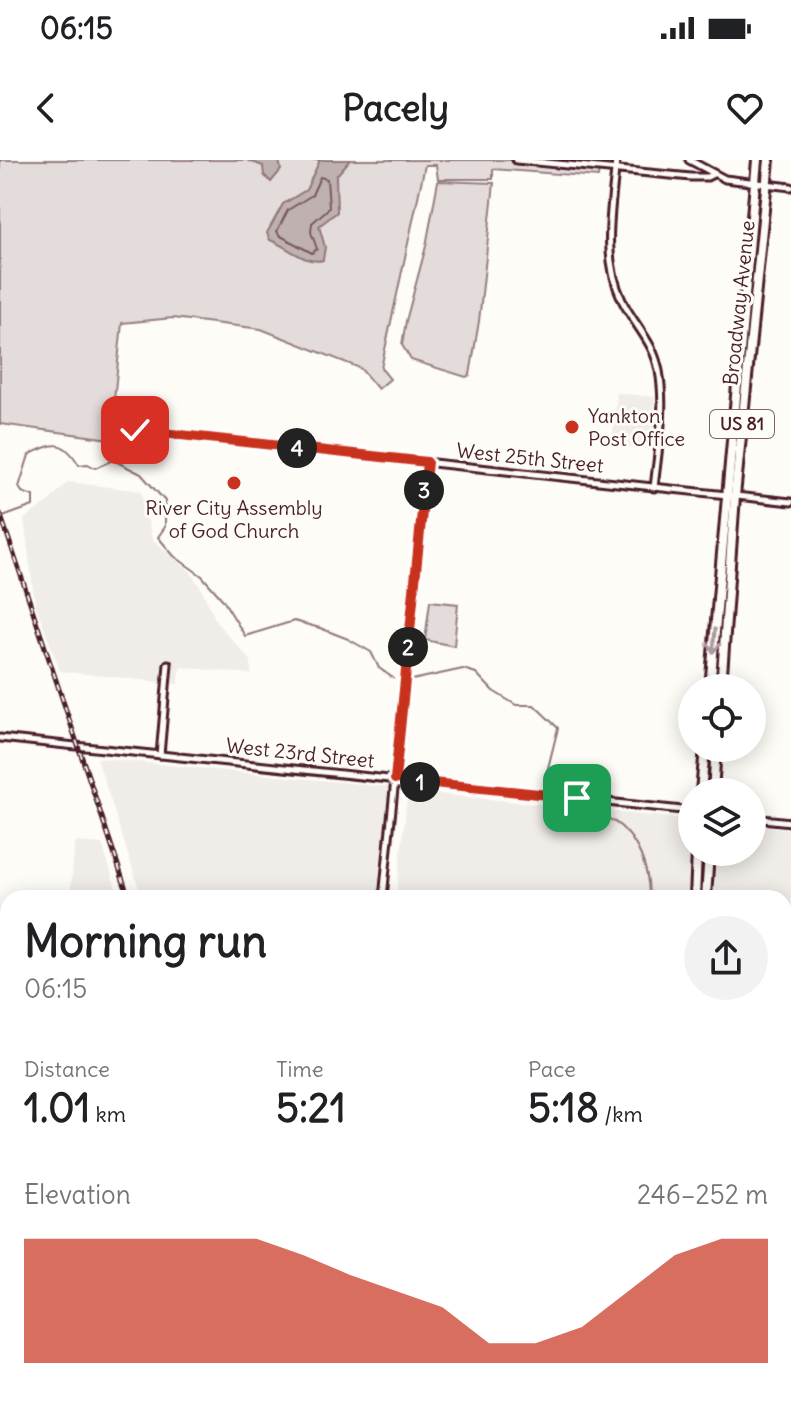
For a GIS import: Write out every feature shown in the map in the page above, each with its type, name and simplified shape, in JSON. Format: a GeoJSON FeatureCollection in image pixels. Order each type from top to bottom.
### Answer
{"type":"FeatureCollection","features":[{"type":"Feature","properties":{"kind":"highway","name":"Broadway Avenue"},"geometry":{"type":"LineString","coordinates":[[722,674],[731,496],[757,160]]}},
{"type":"Feature","properties":{"kind":"highway","name":"Broadway Avenue"},"geometry":{"type":"LineString","coordinates":[[712,674],[769,160]]}},
{"type":"Feature","properties":{"kind":"highway"},"geometry":{"type":"LineString","coordinates":[[695,890],[696,866]]}},
{"type":"Feature","properties":{"kind":"highway"},"geometry":{"type":"LineString","coordinates":[[707,890],[708,866]]}},
{"type":"Feature","properties":{"kind":"street"},"geometry":{"type":"LineString","coordinates":[[516,160],[700,178],[713,174]]}},
{"type":"Feature","properties":{"kind":"street"},"geometry":{"type":"LineString","coordinates":[[616,160],[609,226],[612,267],[624,303],[652,349],[660,378],[661,417],[654,488]]}},
{"type":"Feature","properties":{"kind":"street"},"geometry":{"type":"LineString","coordinates":[[689,160],[725,179],[791,187]]}},
{"type":"Feature","properties":{"kind":"street","name":"West 25th Street"},"geometry":{"type":"LineString","coordinates":[[121,429],[791,502]]}},
{"type":"Feature","properties":{"kind":"street"},"geometry":{"type":"LineString","coordinates":[[384,890],[427,462]]}},
{"type":"Feature","properties":{"kind":"street"},"geometry":{"type":"LineString","coordinates":[[160,755],[168,664]]}},
{"type":"Feature","properties":{"kind":"street","name":"West 23rd Street"},"geometry":{"type":"LineString","coordinates":[[0,738],[678,809]]}},
{"type":"Feature","properties":{"kind":"street"},"geometry":{"type":"LineString","coordinates":[[766,819],[791,822]]}},
{"type":"Feature","properties":{"kind":"shaded area"},"geometry":{"type":"Polygon","coordinates":[[[0,160],[600,160],[598,177],[493,169],[493,179],[438,179],[436,165],[425,165],[381,368],[390,379],[378,389],[360,368],[261,329],[173,318],[122,323],[110,439],[0,424],[0,160]]]}},
{"type":"Feature","properties":{"kind":"shaded area"},"geometry":{"type":"Polygon","coordinates":[[[438,181],[494,183],[479,321],[470,375],[466,377],[411,360],[402,345],[438,181]]]}},
{"type":"Feature","properties":{"kind":"shaded area"},"geometry":{"type":"Polygon","coordinates":[[[617,393],[655,397],[650,449],[612,445],[617,393]]]}},
{"type":"Feature","properties":{"kind":"shaded area"},"geometry":{"type":"Polygon","coordinates":[[[68,482],[141,491],[152,539],[190,571],[217,623],[251,661],[251,674],[181,667],[178,684],[60,671],[35,603],[24,519],[46,504],[68,482]]]}},
{"type":"Feature","properties":{"kind":"shaded area"},"geometry":{"type":"Polygon","coordinates":[[[430,601],[458,604],[454,646],[425,640],[430,601]]]}},
{"type":"Feature","properties":{"kind":"shaded area"},"geometry":{"type":"Polygon","coordinates":[[[97,758],[389,787],[378,890],[139,890],[97,758]]]}},
{"type":"Feature","properties":{"kind":"shaded area"},"geometry":{"type":"Polygon","coordinates":[[[408,791],[678,819],[678,866],[691,866],[690,890],[397,890],[408,791]]]}},
{"type":"Feature","properties":{"kind":"shaded area"},"geometry":{"type":"Polygon","coordinates":[[[766,826],[791,829],[791,890],[715,890],[716,866],[766,866],[766,826]]]}},
{"type":"Feature","properties":{"kind":"shaded area"},"geometry":{"type":"Polygon","coordinates":[[[75,842],[102,844],[116,890],[71,890],[75,842]]]}},
{"type":"Feature","properties":{"kind":"water"},"geometry":{"type":"Polygon","coordinates":[[[247,160],[279,160],[281,170],[271,182],[264,175],[263,166],[247,160]]]}},
{"type":"Feature","properties":{"kind":"water"},"geometry":{"type":"Polygon","coordinates":[[[320,160],[350,160],[336,176],[337,212],[319,226],[325,247],[323,260],[316,261],[270,240],[267,233],[283,204],[306,190],[320,160]]]}},
{"type":"Feature","properties":{"kind":"waterway"},"geometry":{"type":"LineString","coordinates":[[0,518],[33,506],[33,496],[22,492],[19,487],[29,455],[38,450],[58,445],[68,451],[79,465],[88,464],[95,468],[113,460],[141,474],[165,501],[165,527],[158,537],[174,556],[202,576],[223,600],[245,636],[294,621],[320,628],[371,652],[379,668],[393,678]]}},
{"type":"Feature","properties":{"kind":"waterway"},"geometry":{"type":"LineString","coordinates":[[412,680],[463,669],[476,673],[493,691],[516,705],[534,705],[558,728],[547,772],[548,807],[563,813],[604,817],[617,823],[627,832],[641,856],[648,890]]}},
{"type":"Feature","properties":{"kind":"railway"},"geometry":{"type":"LineString","coordinates":[[0,513],[126,890]]}},
{"type":"Feature","properties":{"kind":"place","name":"Yankton Post Office"},"geometry":{"type":"Point","coordinates":[572,427]}},
{"type":"Feature","properties":{"kind":"place","name":"River City Assembly of God Church"},"geometry":{"type":"Point","coordinates":[234,483]}},
{"type":"Feature","properties":{"kind":"route"},"geometry":{"type":"LineString","coordinates":[[135,430],[427,462],[395,779],[577,798]]}}]}
